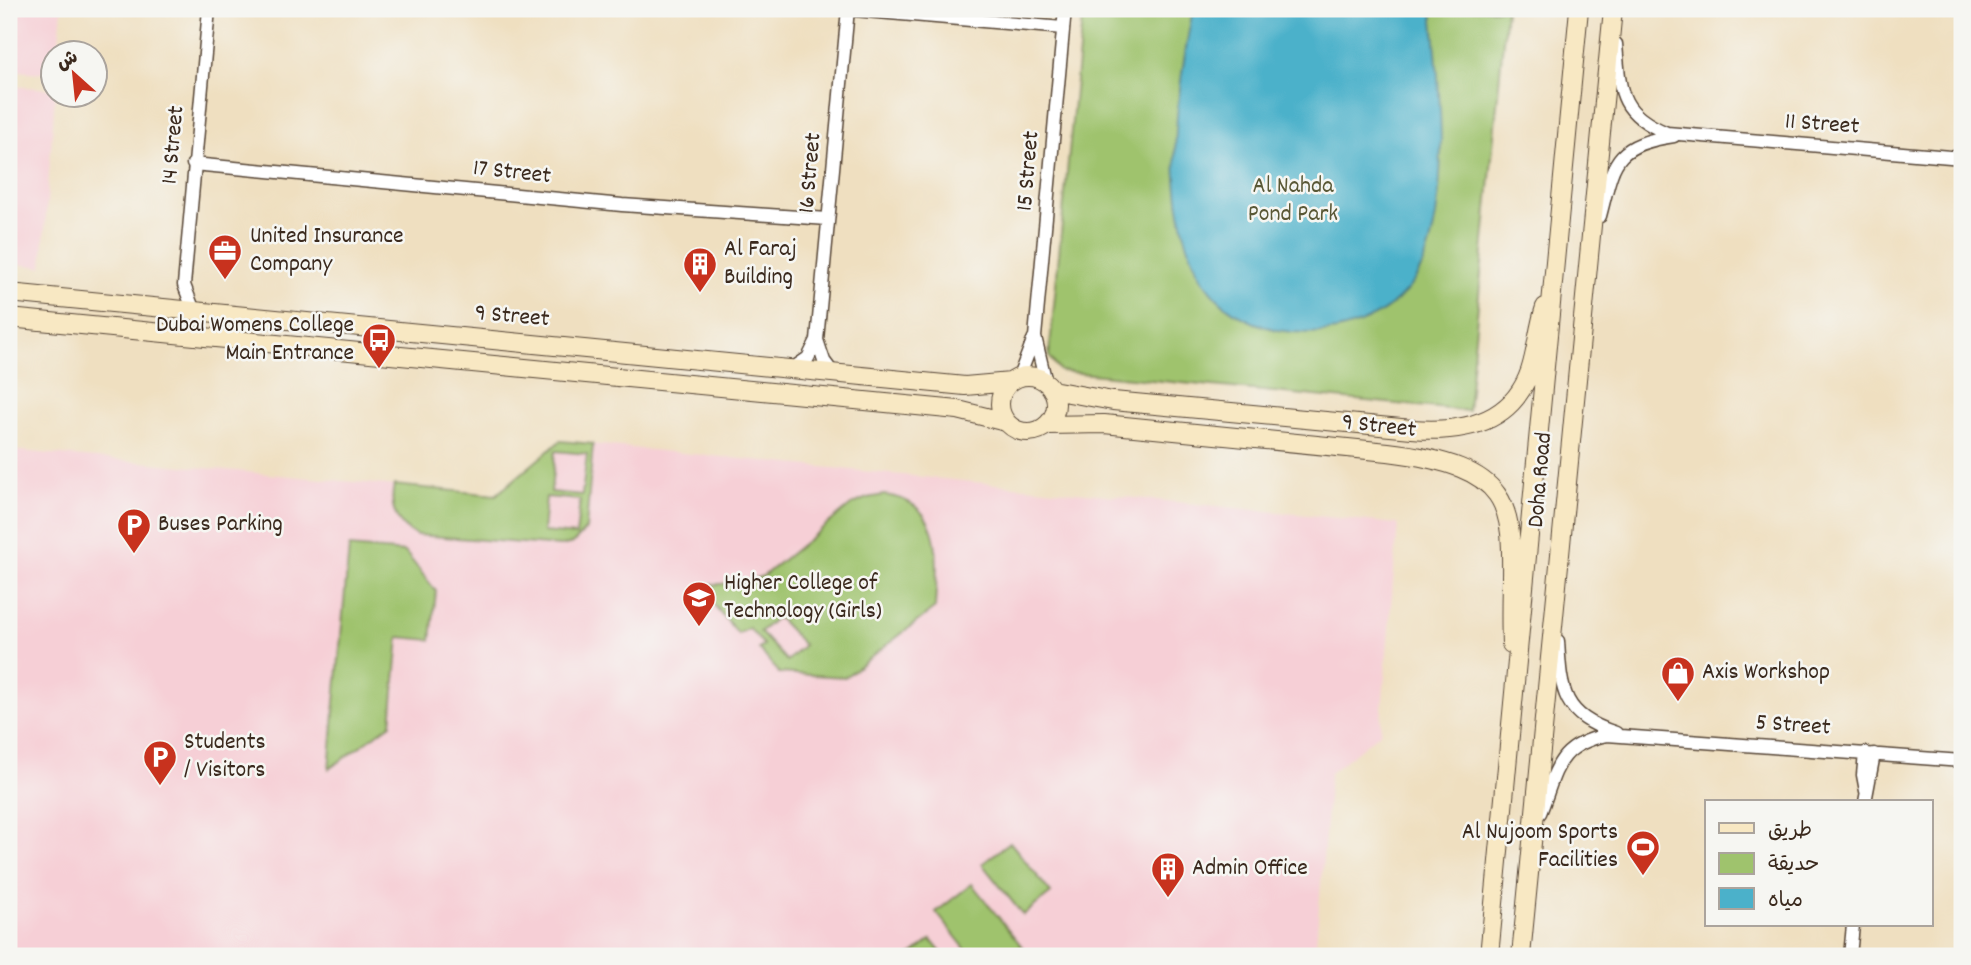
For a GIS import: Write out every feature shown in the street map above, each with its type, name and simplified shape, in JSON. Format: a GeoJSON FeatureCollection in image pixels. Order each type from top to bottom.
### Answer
{"type":"FeatureCollection","features":[{"type":"Feature","properties":{"kind":"street","name":"14 Street"},"geometry":{"type":"LineString","coordinates":[[194,311],[184,285],[209,9]]}},
{"type":"Feature","properties":{"kind":"street"},"geometry":{"type":"LineString","coordinates":[[842,9],[1063,28]]}},
{"type":"Feature","properties":{"kind":"street","name":"16 Street"},"geometry":{"type":"LineString","coordinates":[[817,340],[848,9]]}},
{"type":"Feature","properties":{"kind":"street","name":"15 Street"},"geometry":{"type":"LineString","coordinates":[[1015,380],[1035,337],[1065,9]]}},
{"type":"Feature","properties":{"kind":"street","name":"Doha Road"},"geometry":{"type":"LineString","coordinates":[[1489,956],[1555,285],[1579,9]]}},
{"type":"Feature","properties":{"kind":"street","name":"Doha Road"},"geometry":{"type":"LineString","coordinates":[[1521,956],[1612,16]]}},
{"type":"Feature","properties":{"kind":"street","name":"11 Street"},"geometry":{"type":"LineString","coordinates":[[1612,16],[1617,77],[1623,98],[1636,116],[1646,123],[1678,136]]}},
{"type":"Feature","properties":{"kind":"street","name":"11 Street"},"geometry":{"type":"LineString","coordinates":[[1590,238],[1599,218],[1608,178],[1622,156],[1649,140],[1678,136],[1962,158]]}},
{"type":"Feature","properties":{"kind":"street","name":"17 Street"},"geometry":{"type":"LineString","coordinates":[[193,164],[622,205],[828,219]]}},
{"type":"Feature","properties":{"kind":"street","name":"14 Street"},"geometry":{"type":"LineString","coordinates":[[169,308],[184,285]]}},
{"type":"Feature","properties":{"kind":"street","name":"9 Street"},"geometry":{"type":"LineString","coordinates":[[1049,386],[1096,399],[1421,430],[1462,429],[1493,418],[1518,394],[1529,374],[1542,317],[1555,285]]}},
{"type":"Feature","properties":{"kind":"street","name":"9 Street"},"geometry":{"type":"LineString","coordinates":[[9,293],[976,387],[1015,380]]}},
{"type":"Feature","properties":{"kind":"street","name":"9 Street"},"geometry":{"type":"LineString","coordinates":[[9,318],[971,412],[1006,422]]}},
{"type":"Feature","properties":{"kind":"street","name":"15 Street"},"geometry":{"type":"LineString","coordinates":[[1035,337],[1049,386]]}},
{"type":"Feature","properties":{"kind":"street"},"geometry":{"type":"LineString","coordinates":[[792,369],[808,358],[817,340]]}},
{"type":"Feature","properties":{"kind":"street"},"geometry":{"type":"LineString","coordinates":[[817,340],[824,361],[833,373]]}},
{"type":"Feature","properties":{"kind":"street"},"geometry":{"type":"LineString","coordinates":[[613,377],[633,367],[680,367],[709,361]]}},
{"type":"Feature","properties":{"kind":"street"},"geometry":{"type":"LineString","coordinates":[[1029,376],[1049,386],[1056,408],[1047,425],[1031,432],[1022,431],[1006,422],[1002,414],[1001,396],[1015,380],[1029,376]]}},
{"type":"Feature","properties":{"kind":"street","name":"9 Street"},"geometry":{"type":"LineString","coordinates":[[1047,425],[1104,424],[1388,452],[1434,459],[1475,474],[1502,502],[1513,537],[1510,632],[1516,689]]}},
{"type":"Feature","properties":{"kind":"street","name":"5 Street"},"geometry":{"type":"LineString","coordinates":[[1553,610],[1565,696],[1581,717],[1620,734]]}},
{"type":"Feature","properties":{"kind":"street","name":"5 Street"},"geometry":{"type":"LineString","coordinates":[[1533,827],[1560,760],[1584,741],[1620,734],[1962,761]]}},
{"type":"Feature","properties":{"kind":"street"},"geometry":{"type":"LineString","coordinates":[[1866,797],[1863,775],[1869,754]]}},
{"type":"Feature","properties":{"kind":"street"},"geometry":{"type":"LineString","coordinates":[[1850,956],[1853,926]]}},
{"type":"Feature","properties":{"kind":"shaded area"},"geometry":{"type":"Polygon","coordinates":[[[9,9],[62,9],[59,38],[38,38],[38,73],[9,70],[9,9]]]}},
{"type":"Feature","properties":{"kind":"shaded area"},"geometry":{"type":"Polygon","coordinates":[[[9,86],[38,88],[38,108],[54,108],[42,267],[9,263],[9,86]]]}},
{"type":"Feature","properties":{"kind":"shaded area","name":"Higher College of Technology (Girls)"},"geometry":{"type":"Polygon","coordinates":[[[560,441],[1398,524],[1380,733],[1330,773],[1315,956],[9,956],[9,450],[496,495],[560,441]]]}},
{"type":"Feature","properties":{"kind":"green space","name":"Al Nahda Pond Park"},"geometry":{"type":"Polygon","coordinates":[[[1083,9],[1506,9],[1468,411],[1060,371],[1049,356],[1083,9]]]}},
{"type":"Feature","properties":{"kind":"green space"},"geometry":{"type":"Polygon","coordinates":[[[560,441],[593,444],[586,529],[573,543],[561,546],[417,535],[399,521],[393,501],[394,485],[496,495],[560,441]],[[555,451],[551,492],[582,495],[587,454],[555,451]],[[546,497],[543,532],[576,535],[580,500],[546,497]]]}},
{"type":"Feature","properties":{"kind":"green space"},"geometry":{"type":"Polygon","coordinates":[[[884,495],[904,500],[919,509],[928,522],[934,537],[936,554],[935,608],[845,677],[779,673],[759,649],[764,645],[749,628],[738,634],[705,594],[709,585],[744,582],[763,576],[851,505],[884,495]],[[777,617],[760,632],[787,661],[804,645],[777,617]]]}},
{"type":"Feature","properties":{"kind":"green space"},"geometry":{"type":"Polygon","coordinates":[[[349,547],[405,552],[436,591],[431,640],[399,637],[391,724],[329,769],[349,547]]]}},
{"type":"Feature","properties":{"kind":"green space"},"geometry":{"type":"Polygon","coordinates":[[[1010,842],[1051,893],[1023,915],[982,864],[1010,842]]]}},
{"type":"Feature","properties":{"kind":"green space"},"geometry":{"type":"Polygon","coordinates":[[[972,884],[1024,949],[1015,956],[971,956],[936,912],[972,884]]]}},
{"type":"Feature","properties":{"kind":"green space"},"geometry":{"type":"Polygon","coordinates":[[[931,940],[944,956],[910,956],[931,940]]]}},
{"type":"Feature","properties":{"kind":"water"},"geometry":{"type":"Polygon","coordinates":[[[1193,9],[1432,9],[1441,139],[1437,207],[1422,266],[1403,294],[1376,315],[1345,328],[1310,333],[1276,329],[1244,318],[1217,298],[1197,269],[1186,239],[1176,174],[1178,107],[1193,9]]]}},
{"type":"Feature","properties":{"kind":"place","name":"United Insurance Company"},"geometry":{"type":"Point","coordinates":[225,281]}},
{"type":"Feature","properties":{"kind":"place","name":"Al Faraj Building"},"geometry":{"type":"Point","coordinates":[700,294]}},
{"type":"Feature","properties":{"kind":"place","name":"Dubai Womens College Main Entrance"},"geometry":{"type":"Point","coordinates":[379,370]}},
{"type":"Feature","properties":{"kind":"place","name":"Buses Parking"},"geometry":{"type":"Point","coordinates":[134,555]}},
{"type":"Feature","properties":{"kind":"place","name":"Higher College of Technology (Girls)"},"geometry":{"type":"Point","coordinates":[699,628]}},
{"type":"Feature","properties":{"kind":"place","name":"Axis Workshop"},"geometry":{"type":"Point","coordinates":[1678,703]}},
{"type":"Feature","properties":{"kind":"place","name":"Students / Visitors"},"geometry":{"type":"Point","coordinates":[160,787]}},
{"type":"Feature","properties":{"kind":"place","name":"Al Nujoom Sports Facilities"},"geometry":{"type":"Point","coordinates":[1643,877]}},
{"type":"Feature","properties":{"kind":"place","name":"Admin Office"},"geometry":{"type":"Point","coordinates":[1168,899]}}]}
